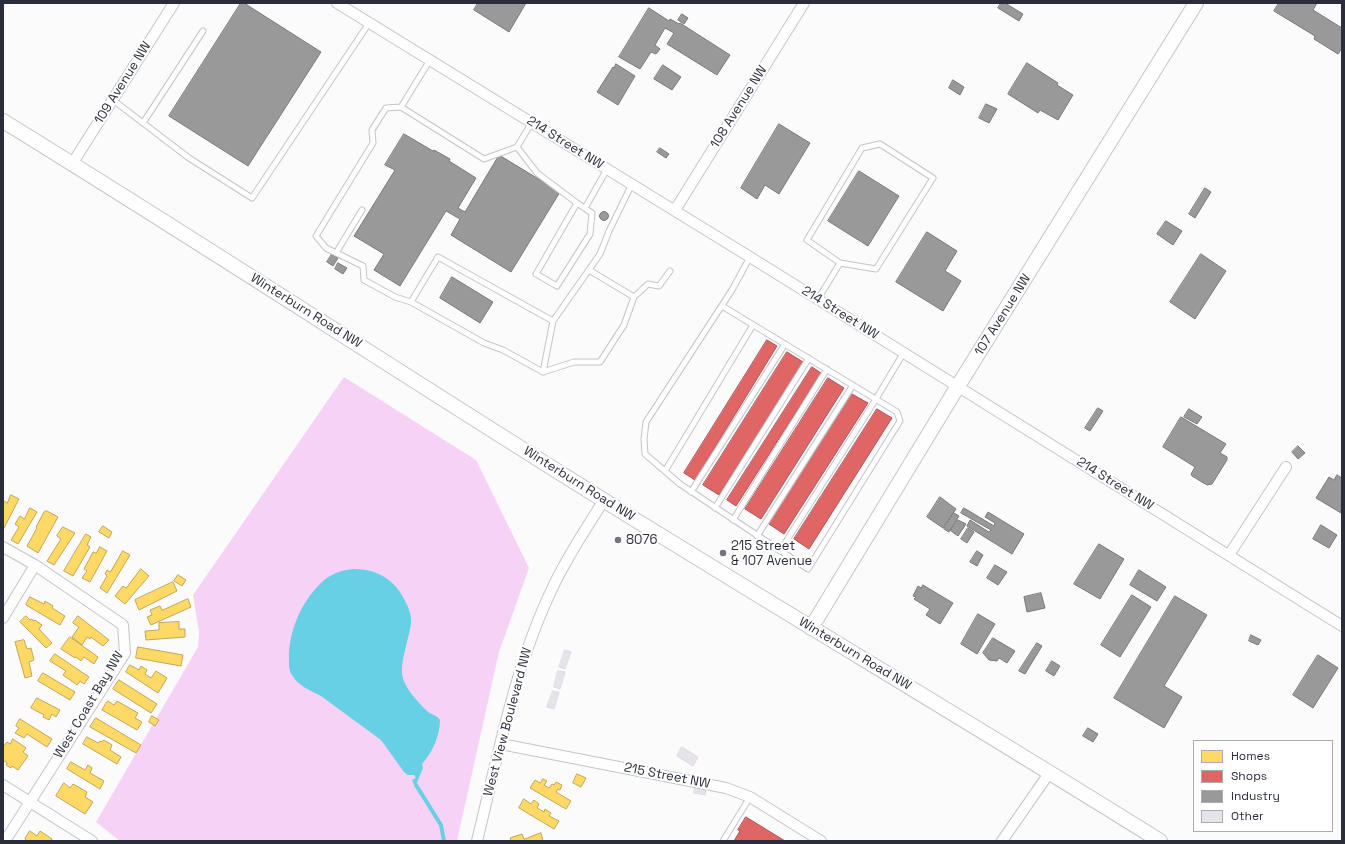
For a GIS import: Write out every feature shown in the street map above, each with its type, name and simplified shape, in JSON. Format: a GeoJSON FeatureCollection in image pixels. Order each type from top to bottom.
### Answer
{"type":"FeatureCollection","features":[{"type":"Feature","properties":{"kind":"main road","name":"107 Avenue NW"},"geometry":{"type":"LineString","coordinates":[[811,628],[958,386],[1196,3]]}},
{"type":"Feature","properties":{"kind":"main road","name":"Winterburn Road NW"},"geometry":{"type":"LineString","coordinates":[[3,121],[604,500],[811,628],[1050,772],[1160,841]]}},
{"type":"Feature","properties":{"kind":"street","name":"109 Avenue NW"},"geometry":{"type":"LineString","coordinates":[[72,164],[174,3]]}},
{"type":"Feature","properties":{"kind":"street","name":"214 Street NW"},"geometry":{"type":"LineString","coordinates":[[337,3],[675,210],[1342,626]]}},
{"type":"Feature","properties":{"kind":"street","name":"108 Avenue NW"},"geometry":{"type":"LineString","coordinates":[[675,210],[804,3]]}},
{"type":"Feature","properties":{"kind":"street"},"geometry":{"type":"LineString","coordinates":[[1229,555],[1286,467]]}},
{"type":"Feature","properties":{"kind":"street","name":"West View Boulevard NW"},"geometry":{"type":"LineString","coordinates":[[478,841],[520,672],[540,615],[562,570],[604,500]]}},
{"type":"Feature","properties":{"kind":"street","name":"West Coast Bay NW"},"geometry":{"type":"LineString","coordinates":[[3,547],[35,565],[123,625],[125,653],[30,801]]}},
{"type":"Feature","properties":{"kind":"street"},"geometry":{"type":"LineString","coordinates":[[3,618],[35,565]]}},
{"type":"Feature","properties":{"kind":"street","name":"215 Street NW"},"geometry":{"type":"LineString","coordinates":[[501,744],[726,788],[750,797],[821,841]]}},
{"type":"Feature","properties":{"kind":"street"},"geometry":{"type":"LineString","coordinates":[[1002,841],[1050,772]]}},
{"type":"Feature","properties":{"kind":"street"},"geometry":{"type":"LineString","coordinates":[[3,785],[92,841]]}},
{"type":"Feature","properties":{"kind":"street"},"geometry":{"type":"LineString","coordinates":[[5,841],[30,801]]}},
{"type":"Feature","properties":{"kind":"lane"},"geometry":{"type":"LineString","coordinates":[[113,100],[189,158],[252,198],[369,23]]}},
{"type":"Feature","properties":{"kind":"lane"},"geometry":{"type":"LineString","coordinates":[[143,123],[203,31]]}},
{"type":"Feature","properties":{"kind":"lane"},"geometry":{"type":"LineString","coordinates":[[401,107],[430,60]]}},
{"type":"Feature","properties":{"kind":"lane"},"geometry":{"type":"LineString","coordinates":[[532,122],[517,147],[484,159],[401,107],[386,108],[372,130],[373,143],[316,236],[326,248],[363,266],[364,280],[395,297],[411,302],[484,343],[503,350],[543,372],[574,362],[600,362],[624,324],[634,297],[648,284],[658,286],[670,271]]}},
{"type":"Feature","properties":{"kind":"lane"},"geometry":{"type":"LineString","coordinates":[[880,144],[933,178],[876,269],[840,263],[807,240],[862,148],[880,144]]}},
{"type":"Feature","properties":{"kind":"lane"},"geometry":{"type":"LineString","coordinates":[[517,147],[538,173],[592,213],[590,234],[557,286],[536,274],[578,203]]}},
{"type":"Feature","properties":{"kind":"lane"},"geometry":{"type":"LineString","coordinates":[[585,208],[608,169]]}},
{"type":"Feature","properties":{"kind":"lane"},"geometry":{"type":"LineString","coordinates":[[543,372],[553,321],[600,254],[609,231],[632,184]]}},
{"type":"Feature","properties":{"kind":"lane"},"geometry":{"type":"LineString","coordinates":[[336,253],[362,210]]}},
{"type":"Feature","properties":{"kind":"lane"},"geometry":{"type":"LineString","coordinates":[[411,302],[438,257],[553,321]]}},
{"type":"Feature","properties":{"kind":"lane"},"geometry":{"type":"LineString","coordinates":[[722,306],[897,412],[900,421],[808,569],[691,492],[645,454],[644,439],[646,422],[722,306],[750,257]]}},
{"type":"Feature","properties":{"kind":"lane"},"geometry":{"type":"LineString","coordinates":[[818,299],[840,263]]}},
{"type":"Feature","properties":{"kind":"lane"},"geometry":{"type":"LineString","coordinates":[[590,270],[634,297]]}},
{"type":"Feature","properties":{"kind":"lane"},"geometry":{"type":"LineString","coordinates":[[665,471],[753,324]]}},
{"type":"Feature","properties":{"kind":"lane"},"geometry":{"type":"LineString","coordinates":[[691,492],[785,344]]}},
{"type":"Feature","properties":{"kind":"lane"},"geometry":{"type":"LineString","coordinates":[[780,552],[904,352]]}},
{"type":"Feature","properties":{"kind":"lane"},"geometry":{"type":"LineString","coordinates":[[715,508],[809,358]]}},
{"type":"Feature","properties":{"kind":"lane"},"geometry":{"type":"LineString","coordinates":[[733,520],[827,369]]}},
{"type":"Feature","properties":{"kind":"lane"},"geometry":{"type":"LineString","coordinates":[[757,536],[853,385]]}},
{"type":"Feature","properties":{"kind":"lane"},"geometry":{"type":"LineString","coordinates":[[723,841],[750,797]]}},
{"type":"Feature","properties":{"kind":"shaded area"},"geometry":{"type":"Polygon","coordinates":[[[344,377],[476,460],[529,568],[499,652],[457,841],[120,841],[96,822],[198,647],[199,632],[193,595],[344,377]]]}},
{"type":"Feature","properties":{"kind":"water"},"geometry":{"type":"Polygon","coordinates":[[[354,569],[371,571],[385,577],[402,595],[411,616],[410,630],[402,666],[404,682],[409,691],[428,712],[440,720],[437,738],[429,755],[422,764],[423,768],[415,787],[412,780],[416,778],[414,775],[408,775],[404,772],[381,740],[321,696],[301,685],[294,679],[290,670],[289,650],[293,629],[307,599],[328,577],[340,571],[354,569]]]}},
{"type":"Feature","properties":{"kind":"building: Homes"},"geometry":{"type":"Polygon","coordinates":[[[11,495],[19,499],[3,530],[3,500],[7,503],[11,495]]]}},
{"type":"Feature","properties":{"kind":"building: Homes"},"geometry":{"type":"Polygon","coordinates":[[[30,508],[37,512],[18,544],[11,540],[19,527],[15,524],[20,516],[24,519],[30,508]]]}},
{"type":"Feature","properties":{"kind":"building: Homes"},"geometry":{"type":"Polygon","coordinates":[[[47,511],[58,517],[38,553],[27,546],[44,512],[47,511]]]}},
{"type":"Feature","properties":{"kind":"building: Homes"},"geometry":{"type":"Polygon","coordinates":[[[103,526],[112,532],[109,538],[99,532],[103,526]]]}},
{"type":"Feature","properties":{"kind":"building: Homes"},"geometry":{"type":"Polygon","coordinates":[[[63,527],[75,533],[54,565],[47,561],[61,539],[57,536],[63,527]]]}},
{"type":"Feature","properties":{"kind":"building: Homes"},"geometry":{"type":"Polygon","coordinates":[[[86,534],[91,537],[87,545],[90,547],[73,576],[64,571],[86,534]]]}},
{"type":"Feature","properties":{"kind":"building: Homes"},"geometry":{"type":"Polygon","coordinates":[[[100,547],[107,551],[90,582],[82,578],[87,571],[84,569],[93,552],[96,553],[100,547]]]}},
{"type":"Feature","properties":{"kind":"building: Homes"},"geometry":{"type":"Polygon","coordinates":[[[123,551],[130,555],[107,593],[100,588],[107,576],[105,574],[107,570],[110,572],[123,551]]]}},
{"type":"Feature","properties":{"kind":"building: Homes"},"geometry":{"type":"Polygon","coordinates":[[[141,569],[149,576],[125,604],[115,596],[123,586],[126,588],[141,569]]]}},
{"type":"Feature","properties":{"kind":"building: Homes"},"geometry":{"type":"Polygon","coordinates":[[[178,575],[186,580],[182,586],[174,581],[178,575]]]}},
{"type":"Feature","properties":{"kind":"building: Homes"},"geometry":{"type":"Polygon","coordinates":[[[173,582],[177,591],[139,610],[135,600],[173,582]]]}},
{"type":"Feature","properties":{"kind":"building: Homes"},"geometry":{"type":"Polygon","coordinates":[[[30,597],[44,604],[45,601],[53,606],[52,608],[65,616],[60,625],[26,605],[30,597]]]}},
{"type":"Feature","properties":{"kind":"building: Homes"},"geometry":{"type":"Polygon","coordinates":[[[188,599],[191,607],[151,625],[147,617],[152,615],[150,610],[160,606],[162,610],[188,599]]]}},
{"type":"Feature","properties":{"kind":"building: Homes"},"geometry":{"type":"Polygon","coordinates":[[[26,616],[30,620],[35,620],[42,625],[39,629],[52,643],[46,648],[20,622],[26,616]]]}},
{"type":"Feature","properties":{"kind":"building: Homes"},"geometry":{"type":"Polygon","coordinates":[[[78,616],[109,640],[103,646],[91,637],[90,639],[87,637],[82,645],[72,637],[79,627],[73,623],[78,616]]]}},
{"type":"Feature","properties":{"kind":"building: Homes"},"geometry":{"type":"Polygon","coordinates":[[[179,622],[179,629],[185,629],[185,637],[146,640],[145,631],[159,630],[159,623],[179,622]]]}},
{"type":"Feature","properties":{"kind":"building: Homes"},"geometry":{"type":"Polygon","coordinates":[[[70,637],[98,657],[94,664],[84,657],[81,661],[61,649],[70,637]]]}},
{"type":"Feature","properties":{"kind":"building: Homes"},"geometry":{"type":"Polygon","coordinates":[[[24,640],[27,649],[31,648],[34,660],[29,662],[32,676],[25,678],[15,642],[24,640]]]}},
{"type":"Feature","properties":{"kind":"building: Homes"},"geometry":{"type":"Polygon","coordinates":[[[138,647],[183,655],[181,666],[136,658],[138,647]]]}},
{"type":"Feature","properties":{"kind":"building: Homes"},"geometry":{"type":"Polygon","coordinates":[[[55,654],[89,677],[84,684],[80,681],[77,685],[63,675],[66,671],[50,661],[55,654]]]}},
{"type":"Feature","properties":{"kind":"building: Homes"},"geometry":{"type":"Polygon","coordinates":[[[130,665],[139,670],[141,666],[147,670],[145,674],[151,678],[156,671],[167,678],[158,693],[126,672],[130,665]]]}},
{"type":"Feature","properties":{"kind":"building: Homes"},"geometry":{"type":"Polygon","coordinates":[[[43,673],[75,692],[70,700],[38,681],[43,673]]]}},
{"type":"Feature","properties":{"kind":"building: Homes"},"geometry":{"type":"Polygon","coordinates":[[[119,680],[157,704],[151,713],[113,689],[119,680]]]}},
{"type":"Feature","properties":{"kind":"building: Homes"},"geometry":{"type":"Polygon","coordinates":[[[37,698],[60,710],[56,717],[52,714],[49,720],[43,717],[44,715],[31,708],[37,698]]]}},
{"type":"Feature","properties":{"kind":"building: Homes"},"geometry":{"type":"Polygon","coordinates":[[[108,701],[114,705],[117,701],[138,713],[135,718],[142,722],[137,730],[102,710],[108,701]]]}},
{"type":"Feature","properties":{"kind":"building: Homes"},"geometry":{"type":"Polygon","coordinates":[[[152,716],[159,720],[155,726],[149,722],[152,716]]]}},
{"type":"Feature","properties":{"kind":"building: Homes"},"geometry":{"type":"Polygon","coordinates":[[[96,718],[141,745],[136,753],[90,727],[96,718]]]}},
{"type":"Feature","properties":{"kind":"building: Homes"},"geometry":{"type":"Polygon","coordinates":[[[20,719],[52,739],[47,747],[27,734],[24,738],[15,733],[19,728],[16,726],[20,719]]]}},
{"type":"Feature","properties":{"kind":"building: Homes"},"geometry":{"type":"Polygon","coordinates":[[[87,737],[98,743],[104,740],[112,745],[110,750],[121,757],[117,764],[83,744],[87,737]]]}},
{"type":"Feature","properties":{"kind":"building: Homes"},"geometry":{"type":"Polygon","coordinates":[[[13,739],[26,748],[23,752],[28,756],[18,770],[12,766],[11,768],[6,765],[7,763],[3,760],[3,747],[7,742],[10,744],[13,739]]]}},
{"type":"Feature","properties":{"kind":"building: Homes"},"geometry":{"type":"Polygon","coordinates":[[[71,762],[85,770],[88,765],[92,768],[90,773],[104,781],[100,789],[67,769],[71,762]]]}},
{"type":"Feature","properties":{"kind":"building: Homes"},"geometry":{"type":"Polygon","coordinates":[[[577,774],[586,778],[581,787],[573,783],[577,774]]]}},
{"type":"Feature","properties":{"kind":"building: Homes"},"geometry":{"type":"Polygon","coordinates":[[[543,779],[547,781],[544,785],[549,788],[556,782],[562,785],[560,790],[558,789],[556,792],[571,801],[566,809],[530,788],[535,780],[540,783],[543,779]]]}},
{"type":"Feature","properties":{"kind":"building: Homes"},"geometry":{"type":"Polygon","coordinates":[[[64,783],[70,788],[73,784],[87,792],[85,797],[93,802],[85,814],[56,796],[64,783]]]}},
{"type":"Feature","properties":{"kind":"building: Homes"},"geometry":{"type":"Polygon","coordinates":[[[524,799],[531,804],[534,800],[539,804],[537,808],[544,812],[545,809],[551,813],[549,816],[559,821],[554,829],[519,808],[524,799]]]}},
{"type":"Feature","properties":{"kind":"building: Homes"},"geometry":{"type":"Polygon","coordinates":[[[30,831],[37,836],[40,831],[52,839],[51,841],[27,841],[25,839],[30,831]]]}},
{"type":"Feature","properties":{"kind":"building: Homes"},"geometry":{"type":"Polygon","coordinates":[[[541,833],[543,841],[511,841],[510,838],[522,834],[524,839],[541,833]]]}},
{"type":"Feature","properties":{"kind":"building: Shops"},"geometry":{"type":"Polygon","coordinates":[[[767,340],[777,346],[695,480],[684,473],[767,340]]]}},
{"type":"Feature","properties":{"kind":"building: Shops"},"geometry":{"type":"Polygon","coordinates":[[[787,352],[803,362],[719,495],[703,485],[787,352]]]}},
{"type":"Feature","properties":{"kind":"building: Shops"},"geometry":{"type":"Polygon","coordinates":[[[812,367],[821,373],[736,506],[727,500],[812,367]]]}},
{"type":"Feature","properties":{"kind":"building: Shops"},"geometry":{"type":"Polygon","coordinates":[[[828,378],[844,388],[761,519],[745,509],[828,378]]]}},
{"type":"Feature","properties":{"kind":"building: Shops"},"geometry":{"type":"Polygon","coordinates":[[[852,394],[868,403],[784,534],[769,524],[852,394]]]}},
{"type":"Feature","properties":{"kind":"building: Shops"},"geometry":{"type":"Polygon","coordinates":[[[877,409],[892,418],[809,549],[794,539],[877,409]]]}},
{"type":"Feature","properties":{"kind":"building: Shops"},"geometry":{"type":"Polygon","coordinates":[[[746,817],[785,841],[734,841],[740,831],[738,830],[746,817]]]}},
{"type":"Feature","properties":{"kind":"building: Industry"},"geometry":{"type":"Polygon","coordinates":[[[241,3],[244,3],[321,52],[248,166],[169,116],[241,3]]]}},
{"type":"Feature","properties":{"kind":"building: Industry"},"geometry":{"type":"Polygon","coordinates":[[[478,3],[526,3],[509,32],[474,10],[478,3]]]}},
{"type":"Feature","properties":{"kind":"building: Industry"},"geometry":{"type":"Polygon","coordinates":[[[1001,3],[1005,3],[1023,14],[1019,21],[998,8],[1001,3]]]}},
{"type":"Feature","properties":{"kind":"building: Industry"},"geometry":{"type":"Polygon","coordinates":[[[1279,3],[1317,3],[1313,10],[1342,28],[1342,48],[1338,54],[1314,39],[1315,36],[1274,11],[1279,3]]]}},
{"type":"Feature","properties":{"kind":"building: Industry"},"geometry":{"type":"Polygon","coordinates":[[[649,8],[669,21],[670,19],[679,24],[680,23],[730,55],[717,75],[667,44],[674,33],[665,28],[655,45],[660,49],[656,54],[651,52],[640,69],[619,57],[649,8]]]}},
{"type":"Feature","properties":{"kind":"building: Industry"},"geometry":{"type":"Polygon","coordinates":[[[682,14],[688,18],[684,24],[678,20],[682,14]]]}},
{"type":"Feature","properties":{"kind":"building: Industry"},"geometry":{"type":"Polygon","coordinates":[[[1027,63],[1058,83],[1057,85],[1073,95],[1058,120],[1040,110],[1038,113],[1008,94],[1027,63]]]}},
{"type":"Feature","properties":{"kind":"building: Industry"},"geometry":{"type":"Polygon","coordinates":[[[616,64],[635,76],[618,105],[597,92],[616,64]]]}},
{"type":"Feature","properties":{"kind":"building: Industry"},"geometry":{"type":"Polygon","coordinates":[[[663,65],[681,77],[672,90],[654,79],[663,65]]]}},
{"type":"Feature","properties":{"kind":"building: Industry"},"geometry":{"type":"Polygon","coordinates":[[[953,80],[964,87],[960,95],[949,88],[953,80]]]}},
{"type":"Feature","properties":{"kind":"building: Industry"},"geometry":{"type":"Polygon","coordinates":[[[986,104],[997,109],[989,123],[979,118],[986,104]]]}},
{"type":"Feature","properties":{"kind":"building: Industry"},"geometry":{"type":"Polygon","coordinates":[[[779,124],[810,143],[779,194],[765,185],[757,199],[741,188],[779,124]]]}},
{"type":"Feature","properties":{"kind":"building: Industry"},"geometry":{"type":"Polygon","coordinates":[[[404,134],[450,159],[449,161],[476,178],[458,208],[465,212],[499,155],[560,192],[511,272],[451,235],[460,219],[446,211],[400,286],[374,270],[384,254],[354,236],[395,170],[385,165],[404,134]]]}},
{"type":"Feature","properties":{"kind":"building: Industry"},"geometry":{"type":"Polygon","coordinates":[[[660,148],[669,154],[666,158],[657,152],[660,148]]]}},
{"type":"Feature","properties":{"kind":"building: Industry"},"geometry":{"type":"Polygon","coordinates":[[[859,171],[899,196],[868,246],[828,221],[859,171]]]}},
{"type":"Feature","properties":{"kind":"building: Industry"},"geometry":{"type":"Polygon","coordinates":[[[1205,188],[1211,192],[1195,218],[1189,214],[1205,188]]]}},
{"type":"Feature","properties":{"kind":"building: Industry"},"geometry":{"type":"Polygon","coordinates":[[[604,211],[609,216],[604,221],[599,216],[604,211]]]}},
{"type":"Feature","properties":{"kind":"building: Industry"},"geometry":{"type":"Polygon","coordinates":[[[1166,221],[1182,231],[1173,245],[1157,234],[1166,221]]]}},
{"type":"Feature","properties":{"kind":"building: Industry"},"geometry":{"type":"Polygon","coordinates":[[[927,232],[957,251],[945,271],[961,281],[943,311],[896,282],[927,232]]]}},
{"type":"Feature","properties":{"kind":"building: Industry"},"geometry":{"type":"Polygon","coordinates":[[[332,254],[338,258],[333,266],[327,262],[332,254]]]}},
{"type":"Feature","properties":{"kind":"building: Industry"},"geometry":{"type":"Polygon","coordinates":[[[1201,254],[1226,271],[1195,319],[1170,302],[1201,254]]]}},
{"type":"Feature","properties":{"kind":"building: Industry"},"geometry":{"type":"Polygon","coordinates":[[[338,263],[347,268],[343,274],[335,269],[338,263]]]}},
{"type":"Feature","properties":{"kind":"building: Industry"},"geometry":{"type":"Polygon","coordinates":[[[452,277],[493,302],[480,323],[440,298],[452,277]]]}},
{"type":"Feature","properties":{"kind":"building: Industry"},"geometry":{"type":"Polygon","coordinates":[[[1098,408],[1103,411],[1090,431],[1085,428],[1098,408]]]}},
{"type":"Feature","properties":{"kind":"building: Industry"},"geometry":{"type":"Polygon","coordinates":[[[1189,409],[1202,417],[1197,424],[1184,417],[1189,409]]]}},
{"type":"Feature","properties":{"kind":"building: Industry"},"geometry":{"type":"Polygon","coordinates":[[[1181,417],[1226,444],[1220,453],[1227,457],[1227,460],[1212,484],[1207,485],[1192,476],[1191,474],[1195,467],[1163,447],[1181,417]]]}},
{"type":"Feature","properties":{"kind":"building: Industry"},"geometry":{"type":"Polygon","coordinates":[[[1298,446],[1305,453],[1298,459],[1292,452],[1298,446]]]}},
{"type":"Feature","properties":{"kind":"building: Industry"},"geometry":{"type":"Polygon","coordinates":[[[1337,475],[1342,478],[1341,513],[1316,498],[1329,477],[1334,480],[1337,475]]]}},
{"type":"Feature","properties":{"kind":"building: Industry"},"geometry":{"type":"Polygon","coordinates":[[[940,497],[956,509],[943,528],[927,517],[940,497]]]}},
{"type":"Feature","properties":{"kind":"building: Industry"},"geometry":{"type":"Polygon","coordinates":[[[964,508],[994,526],[995,523],[985,517],[988,512],[1024,534],[1012,554],[967,526],[970,520],[989,532],[991,530],[961,513],[964,508]]]}},
{"type":"Feature","properties":{"kind":"building: Industry"},"geometry":{"type":"Polygon","coordinates":[[[954,513],[959,516],[949,532],[944,529],[954,513]]]}},
{"type":"Feature","properties":{"kind":"building: Industry"},"geometry":{"type":"Polygon","coordinates":[[[958,520],[966,524],[958,536],[951,531],[958,520]]]}},
{"type":"Feature","properties":{"kind":"building: Industry"},"geometry":{"type":"Polygon","coordinates":[[[1321,525],[1337,535],[1329,548],[1313,539],[1321,525]]]}},
{"type":"Feature","properties":{"kind":"building: Industry"},"geometry":{"type":"Polygon","coordinates":[[[968,528],[974,532],[967,543],[961,539],[968,528]]]}},
{"type":"Feature","properties":{"kind":"building: Industry"},"geometry":{"type":"Polygon","coordinates":[[[1099,544],[1124,559],[1100,599],[1074,584],[1099,544]]]}},
{"type":"Feature","properties":{"kind":"building: Industry"},"geometry":{"type":"Polygon","coordinates":[[[977,551],[983,555],[977,566],[970,562],[977,551]]]}},
{"type":"Feature","properties":{"kind":"building: Industry"},"geometry":{"type":"Polygon","coordinates":[[[995,565],[1007,572],[998,585],[987,578],[995,565]]]}},
{"type":"Feature","properties":{"kind":"building: Industry"},"geometry":{"type":"Polygon","coordinates":[[[1139,570],[1166,587],[1157,601],[1130,585],[1139,570]]]}},
{"type":"Feature","properties":{"kind":"building: Industry"},"geometry":{"type":"Polygon","coordinates":[[[923,585],[953,603],[940,624],[926,615],[930,609],[914,599],[916,597],[913,596],[918,586],[921,588],[923,585]]]}},
{"type":"Feature","properties":{"kind":"building: Industry"},"geometry":{"type":"Polygon","coordinates":[[[1041,593],[1045,608],[1027,612],[1024,597],[1041,593]]]}},
{"type":"Feature","properties":{"kind":"building: Industry"},"geometry":{"type":"Polygon","coordinates":[[[1132,595],[1151,607],[1120,657],[1101,645],[1132,595]]]}},
{"type":"Feature","properties":{"kind":"building: Industry"},"geometry":{"type":"Polygon","coordinates":[[[1175,596],[1207,615],[1164,686],[1182,697],[1164,728],[1114,698],[1175,596]]]}},
{"type":"Feature","properties":{"kind":"building: Industry"},"geometry":{"type":"Polygon","coordinates":[[[978,614],[995,624],[977,654],[961,644],[978,614]]]}},
{"type":"Feature","properties":{"kind":"building: Industry"},"geometry":{"type":"Polygon","coordinates":[[[1251,635],[1261,640],[1258,645],[1249,641],[1251,635]]]}},
{"type":"Feature","properties":{"kind":"building: Industry"},"geometry":{"type":"Polygon","coordinates":[[[993,638],[1015,651],[1007,663],[999,658],[997,661],[989,660],[983,653],[993,638]]]}},
{"type":"Feature","properties":{"kind":"building: Industry"},"geometry":{"type":"Polygon","coordinates":[[[1037,643],[1042,646],[1025,674],[1019,671],[1037,643]]]}},
{"type":"Feature","properties":{"kind":"building: Industry"},"geometry":{"type":"Polygon","coordinates":[[[1318,655],[1338,668],[1313,708],[1293,695],[1318,655]]]}},
{"type":"Feature","properties":{"kind":"building: Industry"},"geometry":{"type":"Polygon","coordinates":[[[1052,661],[1060,666],[1054,676],[1046,671],[1052,661]]]}},
{"type":"Feature","properties":{"kind":"building: Industry"},"geometry":{"type":"Polygon","coordinates":[[[1088,728],[1098,734],[1093,742],[1083,736],[1088,728]]]}},
{"type":"Feature","properties":{"kind":"building: Other"},"geometry":{"type":"Polygon","coordinates":[[[565,650],[571,652],[565,669],[559,667],[565,650]]]}},
{"type":"Feature","properties":{"kind":"building: Other"},"geometry":{"type":"Polygon","coordinates":[[[558,671],[565,672],[560,689],[554,687],[558,671]]]}},
{"type":"Feature","properties":{"kind":"building: Other"},"geometry":{"type":"Polygon","coordinates":[[[553,691],[559,692],[554,709],[547,707],[553,691]]]}},
{"type":"Feature","properties":{"kind":"building: Other"},"geometry":{"type":"Polygon","coordinates":[[[682,747],[698,757],[693,766],[677,756],[682,747]]]}},
{"type":"Feature","properties":{"kind":"building: Other"},"geometry":{"type":"Polygon","coordinates":[[[695,788],[706,790],[705,795],[694,793],[695,788]]]}},
{"type":"Feature","properties":{"kind":"waterway"},"geometry":{"type":"LineString","coordinates":[[416,785],[441,825],[444,841]]}},
{"type":"Feature","properties":{"kind":"place","name":"8076"},"geometry":{"type":"Point","coordinates":[618,540]}},
{"type":"Feature","properties":{"kind":"place","name":"215 Street & 107 Avenue"},"geometry":{"type":"Point","coordinates":[723,553]}}]}
